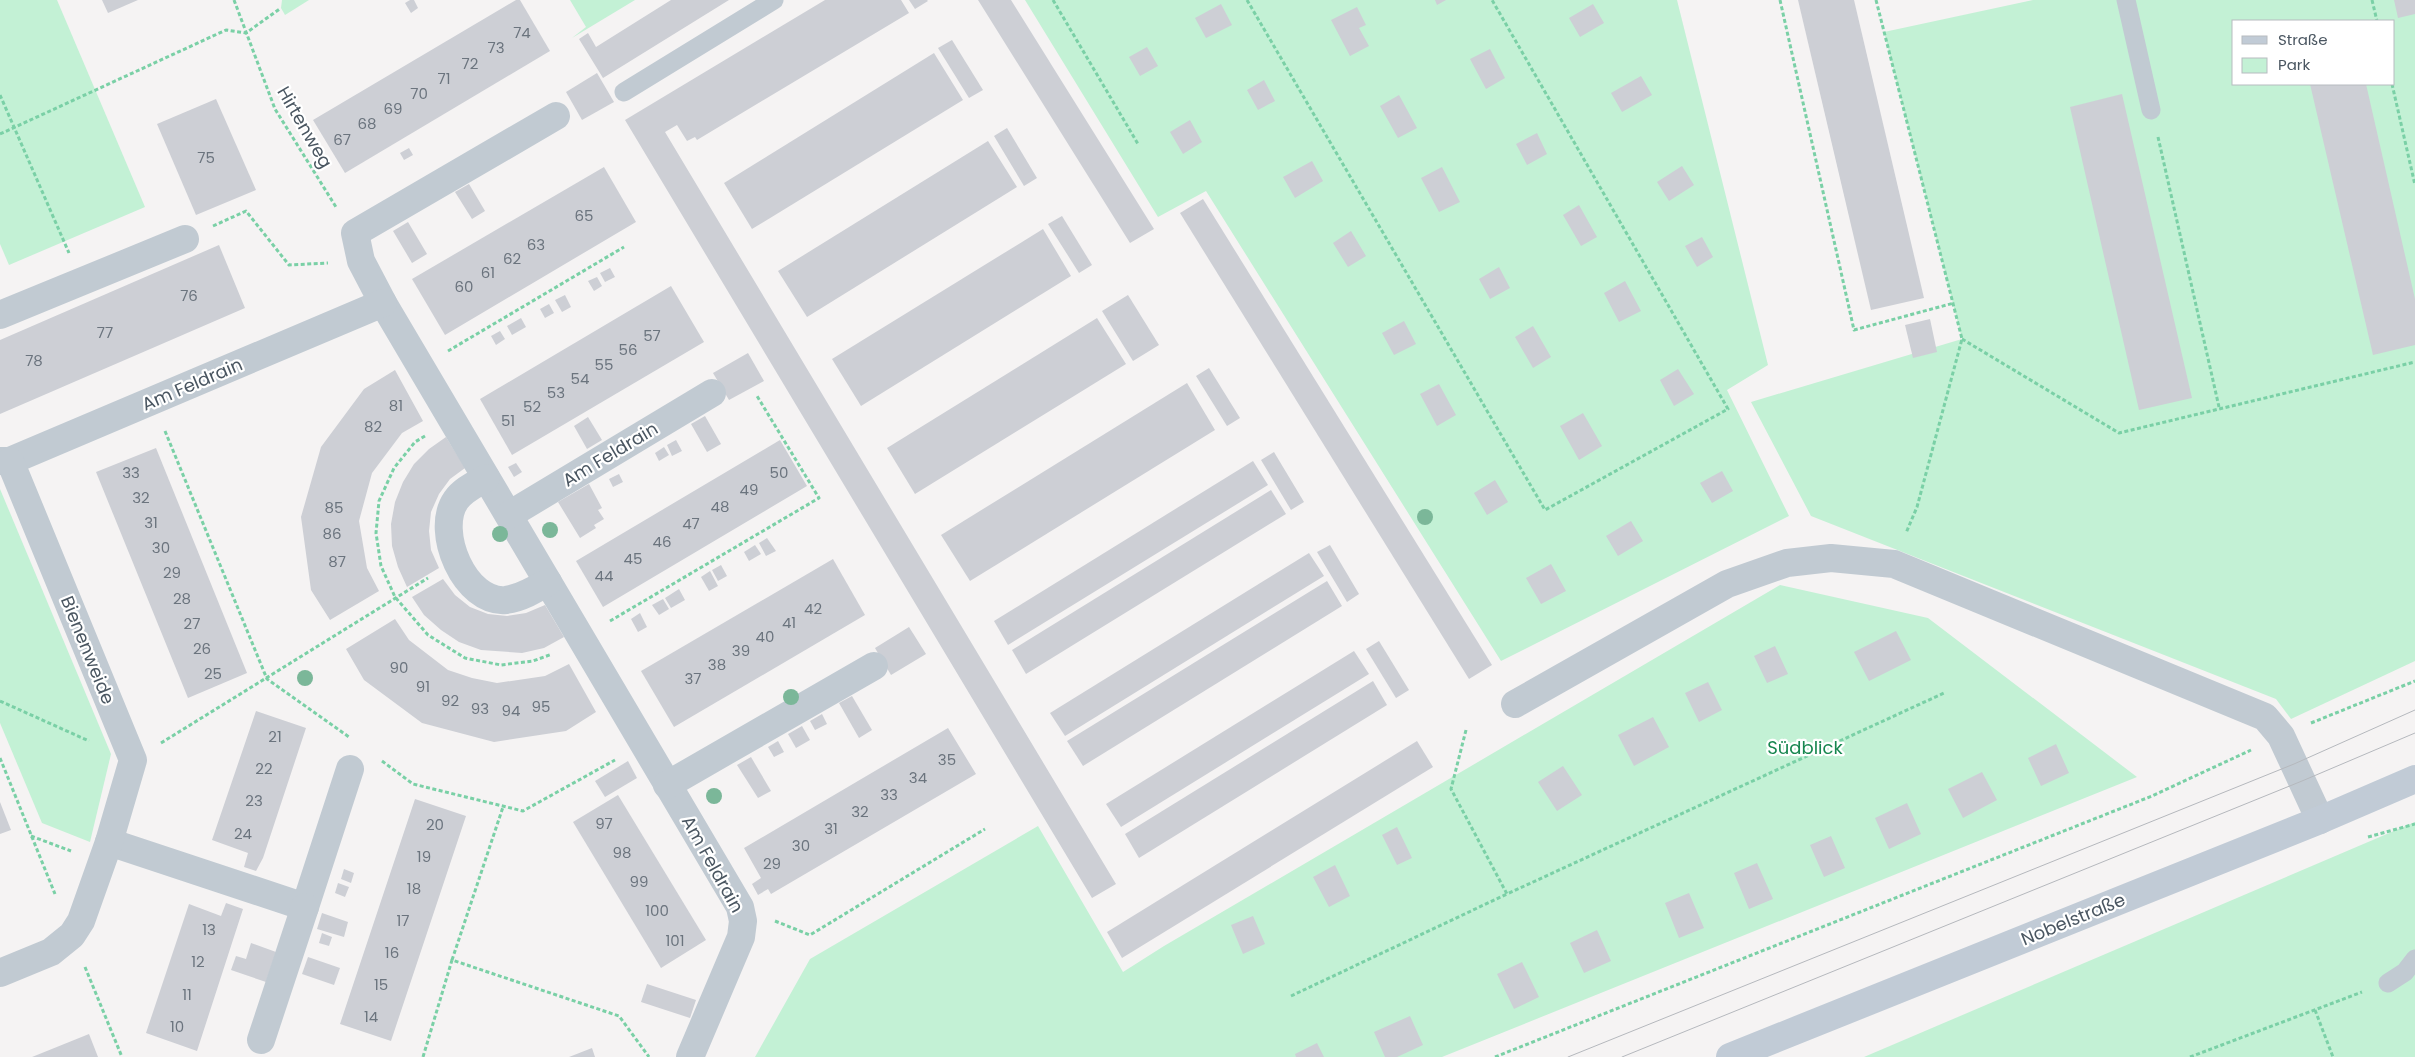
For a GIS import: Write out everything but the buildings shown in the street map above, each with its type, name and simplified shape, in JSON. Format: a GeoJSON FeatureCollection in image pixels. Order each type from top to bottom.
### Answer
{"type":"FeatureCollection","features":[{"type":"Feature","properties":{"kind":"main road","name":"Nobelstraße"},"geometry":{"type":"LineString","coordinates":[[1730,1057],[2320,820],[2415,779]]}},
{"type":"Feature","properties":{"kind":"street"},"geometry":{"type":"LineString","coordinates":[[355,233],[556,116]]}},
{"type":"Feature","properties":{"kind":"street","name":"Am Feldrain"},"geometry":{"type":"LineString","coordinates":[[355,233],[361,261],[383,303],[740,907],[744,921],[741,937],[690,1057]]}},
{"type":"Feature","properties":{"kind":"street"},"geometry":{"type":"LineString","coordinates":[[0,315],[184,238]]}},
{"type":"Feature","properties":{"kind":"street","name":"Am Feldrain"},"geometry":{"type":"LineString","coordinates":[[5,461],[383,303]]}},
{"type":"Feature","properties":{"kind":"street","name":"Am Feldrain"},"geometry":{"type":"LineString","coordinates":[[509,515],[712,393]]}},
{"type":"Feature","properties":{"kind":"street","name":"Bienenweide"},"geometry":{"type":"LineString","coordinates":[[5,461],[133,760]]}},
{"type":"Feature","properties":{"kind":"street"},"geometry":{"type":"LineString","coordinates":[[486,478],[469,488],[455,501],[448,527],[452,553],[456,560],[470,582],[486,596],[505,600],[525,594],[548,582]]}},
{"type":"Feature","properties":{"kind":"street"},"geometry":{"type":"LineString","coordinates":[[1515,704],[1727,584],[1787,563],[1831,558],[1894,564],[2265,717],[2282,736],[2320,820]]}},
{"type":"Feature","properties":{"kind":"street"},"geometry":{"type":"LineString","coordinates":[[668,785],[874,666]]}},
{"type":"Feature","properties":{"kind":"street"},"geometry":{"type":"LineString","coordinates":[[0,973],[51,952],[72,936],[81,921],[105,853],[133,760]]}},
{"type":"Feature","properties":{"kind":"street"},"geometry":{"type":"LineString","coordinates":[[261,1040],[350,769]]}},
{"type":"Feature","properties":{"kind":"street"},"geometry":{"type":"LineString","coordinates":[[105,853],[304,907]]}},
{"type":"Feature","properties":{"kind":"lane"},"geometry":{"type":"LineString","coordinates":[[624,92],[774,0]]}},
{"type":"Feature","properties":{"kind":"lane"},"geometry":{"type":"LineString","coordinates":[[2126,0],[2151,110]]}},
{"type":"Feature","properties":{"kind":"lane"},"geometry":{"type":"LineString","coordinates":[[2388,983],[2405,972],[2415,959]]}},
{"type":"Feature","properties":{"kind":"path","name":"Hirtenweg"},"geometry":{"type":"LineString","coordinates":[[234,0],[275,109],[355,233]]}},
{"type":"Feature","properties":{"kind":"path"},"geometry":{"type":"LineString","coordinates":[[1053,0],[1138,144]]}},
{"type":"Feature","properties":{"kind":"path"},"geometry":{"type":"LineString","coordinates":[[1247,0],[1545,510],[1728,409],[1492,0]]}},
{"type":"Feature","properties":{"kind":"path"},"geometry":{"type":"LineString","coordinates":[[1780,0],[1854,330],[1954,304]]}},
{"type":"Feature","properties":{"kind":"path"},"geometry":{"type":"LineString","coordinates":[[1876,0],[1962,339],[1917,507],[1894,564]]}},
{"type":"Feature","properties":{"kind":"path"},"geometry":{"type":"LineString","coordinates":[[2372,0],[2377,20]]}},
{"type":"Feature","properties":{"kind":"path"},"geometry":{"type":"LineString","coordinates":[[0,134],[226,30],[246,33],[280,8]]}},
{"type":"Feature","properties":{"kind":"path"},"geometry":{"type":"LineString","coordinates":[[2392,85],[2415,184]]}},
{"type":"Feature","properties":{"kind":"path"},"geometry":{"type":"LineString","coordinates":[[0,95],[82,281]]}},
{"type":"Feature","properties":{"kind":"path"},"geometry":{"type":"LineString","coordinates":[[2151,110],[2220,407]]}},
{"type":"Feature","properties":{"kind":"path"},"geometry":{"type":"LineString","coordinates":[[184,238],[246,211],[289,265],[361,261]]}},
{"type":"Feature","properties":{"kind":"path"},"geometry":{"type":"LineString","coordinates":[[421,367],[624,248]]}},
{"type":"Feature","properties":{"kind":"path"},"geometry":{"type":"LineString","coordinates":[[1962,339],[2119,433],[2220,407],[2415,362]]}},
{"type":"Feature","properties":{"kind":"path"},"geometry":{"type":"LineString","coordinates":[[581,638],[819,498],[758,396]]}},
{"type":"Feature","properties":{"kind":"path"},"geometry":{"type":"LineString","coordinates":[[152,400],[267,679],[350,737]]}},
{"type":"Feature","properties":{"kind":"path"},"geometry":{"type":"LineString","coordinates":[[0,702],[133,760],[267,679],[456,560]]}},
{"type":"Feature","properties":{"kind":"path"},"geometry":{"type":"LineString","coordinates":[[1495,1057],[2152,796],[2282,736],[2415,681]]}},
{"type":"Feature","properties":{"kind":"path"},"geometry":{"type":"LineString","coordinates":[[1291,996],[1507,894],[1944,693]]}},
{"type":"Feature","properties":{"kind":"path"},"geometry":{"type":"LineString","coordinates":[[1466,730],[1451,788],[1507,894]]}},
{"type":"Feature","properties":{"kind":"path"},"geometry":{"type":"LineString","coordinates":[[381,761],[413,784],[523,811],[643,743]]}},
{"type":"Feature","properties":{"kind":"path"},"geometry":{"type":"LineString","coordinates":[[0,758],[122,1057]]}},
{"type":"Feature","properties":{"kind":"path"},"geometry":{"type":"LineString","coordinates":[[423,1057],[452,960],[503,807]]}},
{"type":"Feature","properties":{"kind":"path"},"geometry":{"type":"LineString","coordinates":[[740,907],[810,934],[985,829]]}},
{"type":"Feature","properties":{"kind":"path"},"geometry":{"type":"LineString","coordinates":[[30,835],[105,853]]}},
{"type":"Feature","properties":{"kind":"path"},"geometry":{"type":"LineString","coordinates":[[452,960],[620,1016],[649,1057]]}},
{"type":"Feature","properties":{"kind":"path"},"geometry":{"type":"LineString","coordinates":[[2190,1057],[2388,983]]}},
{"type":"Feature","properties":{"kind":"path"},"geometry":{"type":"LineString","coordinates":[[2315,1010],[2333,1057]]}},
{"type":"Feature","properties":{"kind":"green space"},"geometry":{"type":"Polygon","coordinates":[[[0,0],[57,0],[145,207],[9,265],[0,244],[0,0]]]}},
{"type":"Feature","properties":{"kind":"green space"},"geometry":{"type":"Polygon","coordinates":[[[282,0],[309,0],[285,15],[281,8],[282,0]]]}},
{"type":"Feature","properties":{"kind":"green space"},"geometry":{"type":"Polygon","coordinates":[[[570,0],[635,0],[572,38],[586,27],[570,0]]]}},
{"type":"Feature","properties":{"kind":"green space"},"geometry":{"type":"Polygon","coordinates":[[[1025,0],[1677,0],[1768,365],[1727,390],[1789,516],[1501,661],[1206,191],[1158,217],[1025,0]]]}},
{"type":"Feature","properties":{"kind":"green space"},"geometry":{"type":"Polygon","coordinates":[[[2033,0],[2415,0],[2415,661],[2291,719],[2276,699],[1811,516],[1751,402],[1962,339],[1884,32],[2033,0]]]}},
{"type":"Feature","properties":{"kind":"green space"},"geometry":{"type":"Polygon","coordinates":[[[0,489],[111,754],[90,842],[42,823],[0,723],[0,489]]]}},
{"type":"Feature","properties":{"kind":"green space","name":"Südblick"},"geometry":{"type":"Polygon","coordinates":[[[1780,585],[1928,618],[2137,777],[1442,1057],[755,1057],[810,959],[1038,826],[1123,972],[1164,946],[1780,585]]]}},
{"type":"Feature","properties":{"kind":"green space"},"geometry":{"type":"Polygon","coordinates":[[[2415,822],[2415,1057],[1864,1057],[2415,822]]]}},
{"type":"Feature","properties":{"kind":"tram line"},"geometry":{"type":"LineString","coordinates":[[1568,1057],[2294,764],[2415,710]]}},
{"type":"Feature","properties":{"kind":"tram line"},"geometry":{"type":"LineString","coordinates":[[1622,1057],[2302,781],[2415,733]]}}]}
